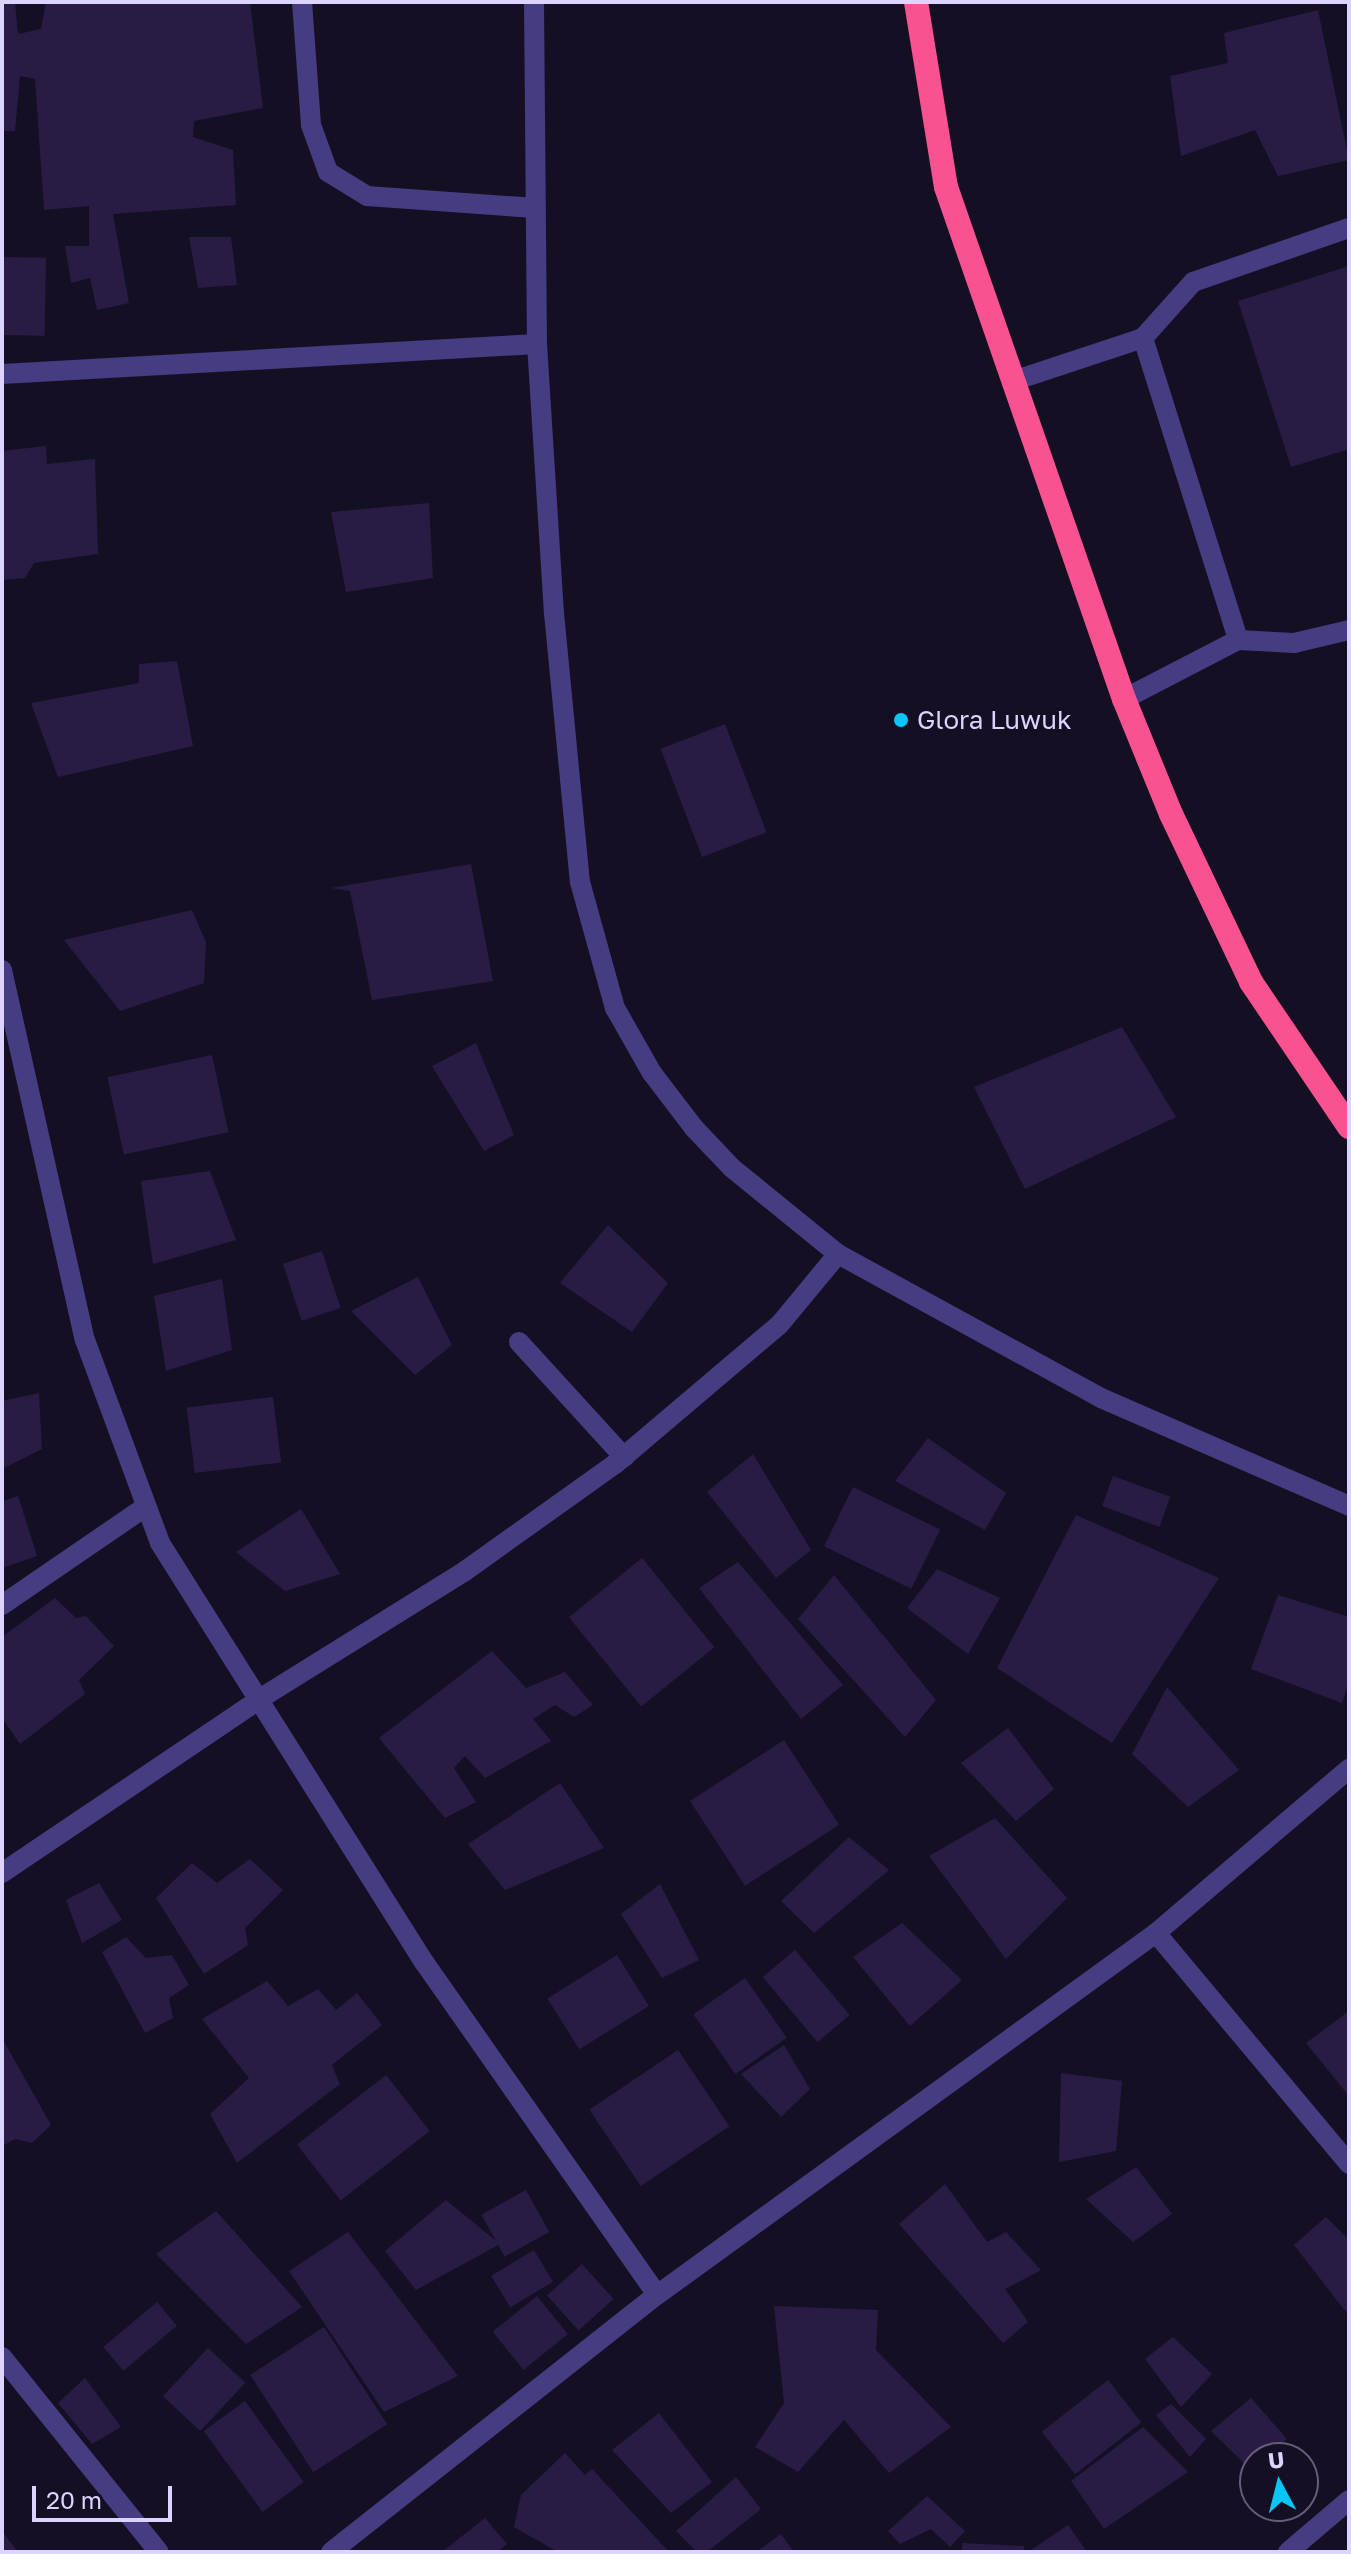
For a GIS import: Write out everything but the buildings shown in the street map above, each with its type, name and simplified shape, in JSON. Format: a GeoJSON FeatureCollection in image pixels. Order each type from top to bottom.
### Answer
{"type":"FeatureCollection","features":[{"type":"Feature","properties":{"kind":"highway"},"geometry":{"type":"LineString","coordinates":[[916,2],[946,187],[1124,699],[1171,814],[1251,982],[1349,1127]]}},
{"type":"Feature","properties":{"kind":"street"},"geometry":{"type":"LineString","coordinates":[[302,2],[311,125],[328,172],[367,196],[536,208]]}},
{"type":"Feature","properties":{"kind":"street"},"geometry":{"type":"LineString","coordinates":[[534,2],[537,344],[573,818],[593,943],[615,1008],[652,1073],[694,1128],[732,1168],[838,1254],[1101,1398],[1349,1506]]}},
{"type":"Feature","properties":{"kind":"street"},"geometry":{"type":"LineString","coordinates":[[1013,381],[1143,338],[1193,282],[1349,228]]}},
{"type":"Feature","properties":{"kind":"street"},"geometry":{"type":"LineString","coordinates":[[1143,338],[1238,640]]}},
{"type":"Feature","properties":{"kind":"street"},"geometry":{"type":"LineString","coordinates":[[2,374],[537,344]]}},
{"type":"Feature","properties":{"kind":"street"},"geometry":{"type":"LineString","coordinates":[[1124,699],[1238,640],[1294,643],[1349,630]]}},
{"type":"Feature","properties":{"kind":"street"},"geometry":{"type":"LineString","coordinates":[[2,970],[85,1340],[160,1543],[261,1698],[424,1962],[657,2295]]}},
{"type":"Feature","properties":{"kind":"street"},"geometry":{"type":"LineString","coordinates":[[2,1873],[261,1698],[465,1571],[624,1457],[780,1324],[838,1254]]}},
{"type":"Feature","properties":{"kind":"street"},"geometry":{"type":"LineString","coordinates":[[519,1342],[624,1457]]}},
{"type":"Feature","properties":{"kind":"street"},"geometry":{"type":"LineString","coordinates":[[2,1605],[145,1507]]}},
{"type":"Feature","properties":{"kind":"street"},"geometry":{"type":"LineString","coordinates":[[331,2552],[657,2295],[1156,1933],[1349,1769]]}},
{"type":"Feature","properties":{"kind":"street"},"geometry":{"type":"LineString","coordinates":[[1156,1933],[1349,2164]]}},
{"type":"Feature","properties":{"kind":"street"},"geometry":{"type":"LineString","coordinates":[[2,2357],[159,2552]]}},
{"type":"Feature","properties":{"kind":"street"},"geometry":{"type":"LineString","coordinates":[[1288,2552],[1349,2500]]}},
{"type":"Feature","properties":{"kind":"place","name":"Glora Luwuk"},"geometry":{"type":"Point","coordinates":[901,720]}}]}
